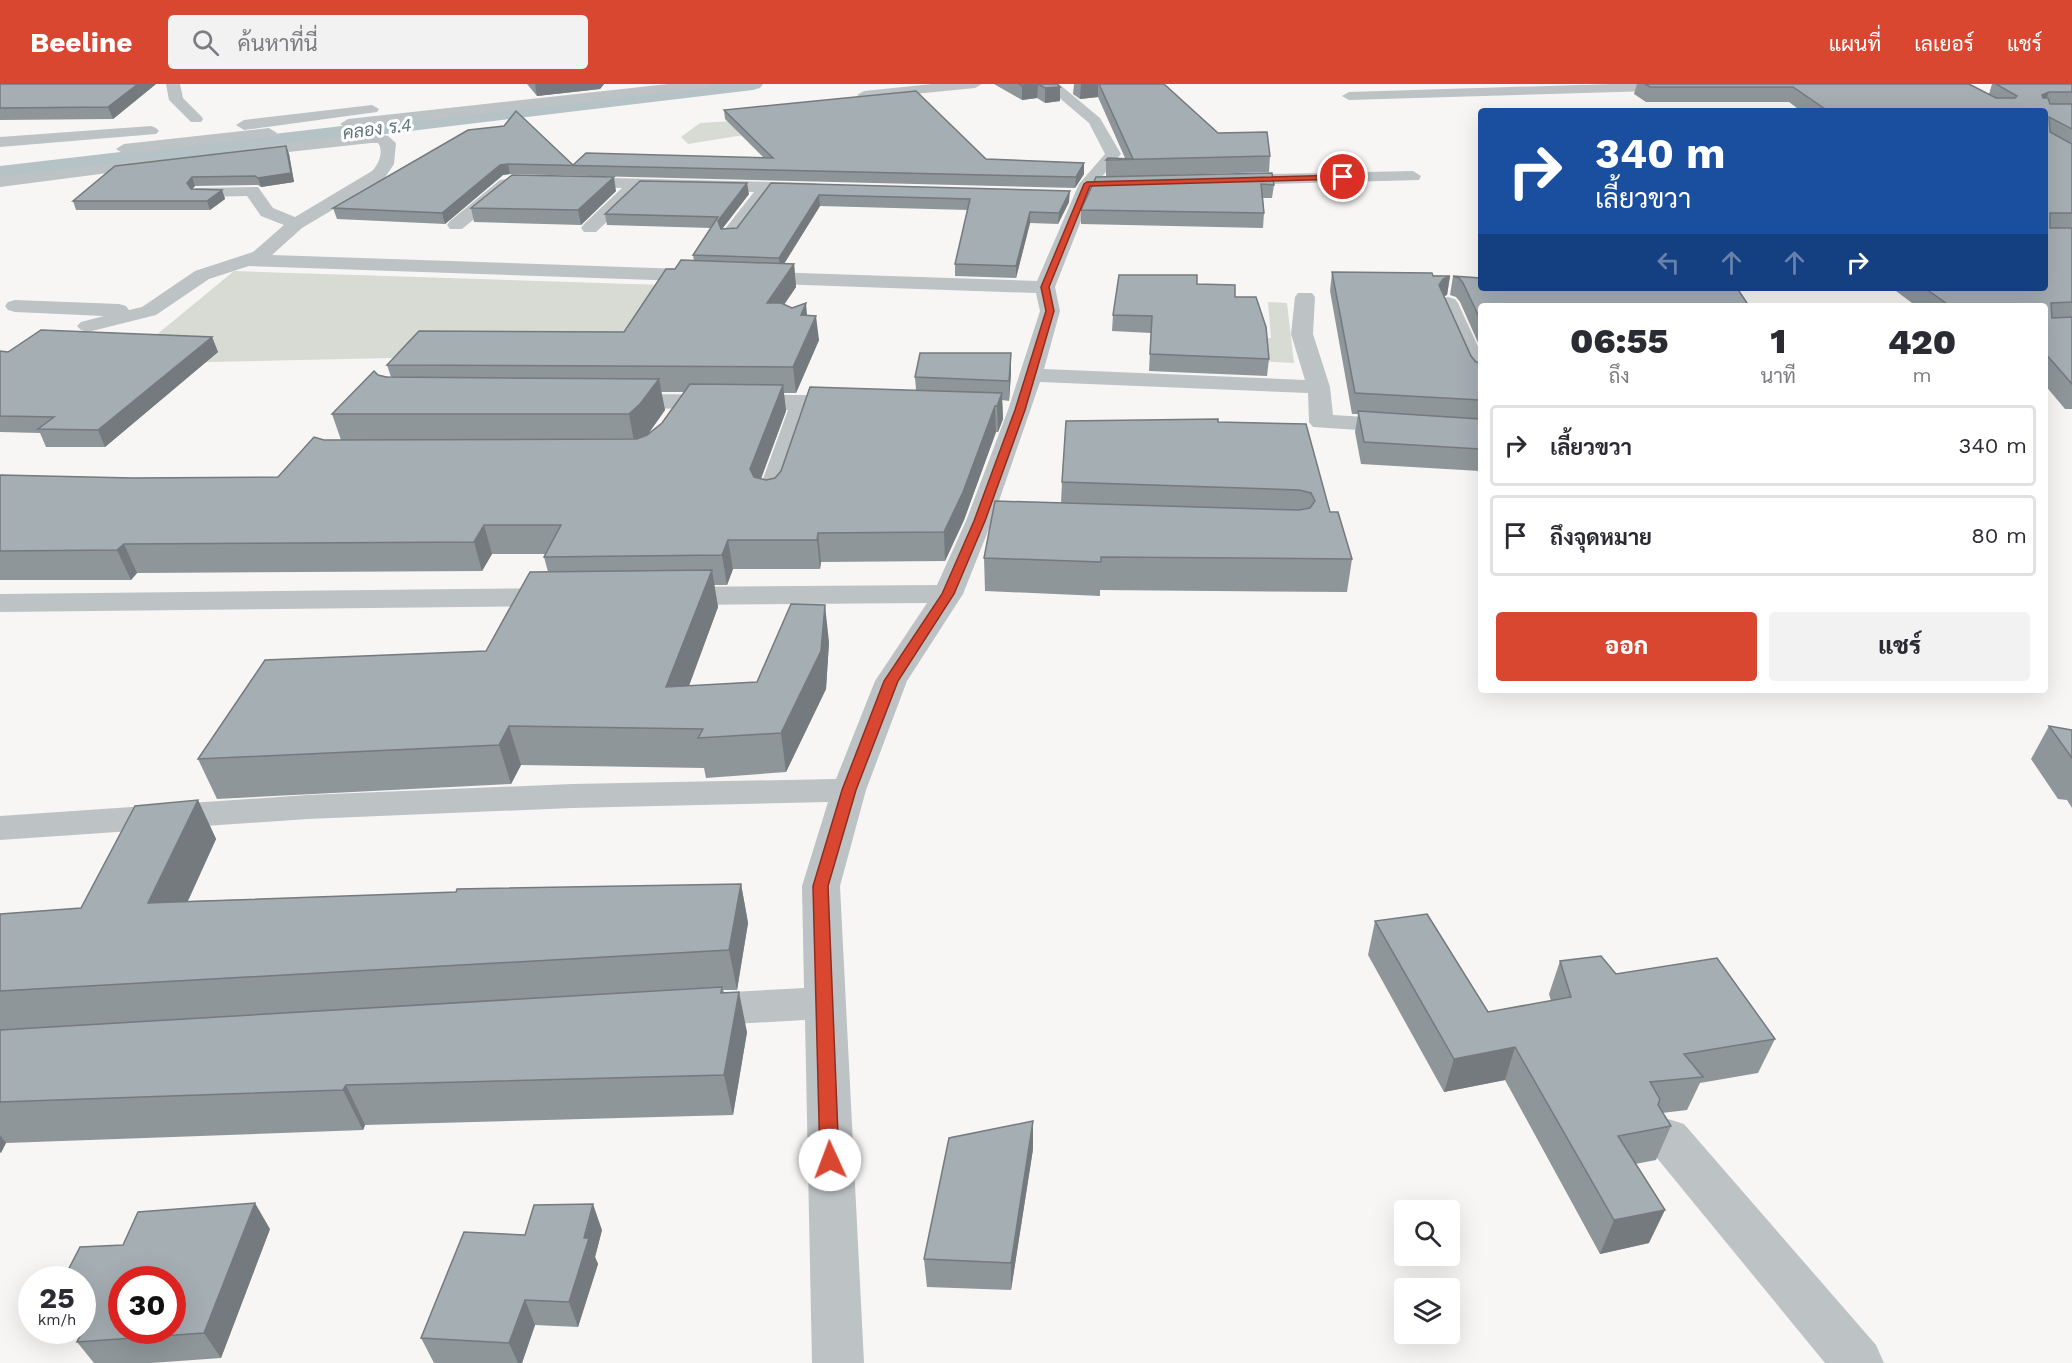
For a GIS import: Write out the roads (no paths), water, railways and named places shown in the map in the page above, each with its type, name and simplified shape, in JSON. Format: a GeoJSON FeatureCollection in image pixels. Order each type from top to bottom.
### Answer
{"type":"FeatureCollection","features":[{"type":"Feature","properties":{"kind":"street"},"geometry":{"type":"LineString","coordinates":[[173,84],[176,100],[186,105],[188,111],[196,119]]}},
{"type":"Feature","properties":{"kind":"street"},"geometry":{"type":"LineString","coordinates":[[106,151],[706,84]]}},
{"type":"Feature","properties":{"kind":"street"},"geometry":{"type":"LineString","coordinates":[[864,95],[975,84]]}},
{"type":"Feature","properties":{"kind":"street"},"geometry":{"type":"LineString","coordinates":[[1437,84],[1458,93]]}},
{"type":"Feature","properties":{"kind":"street"},"geometry":{"type":"LineString","coordinates":[[1349,96],[1754,84]]}},
{"type":"Feature","properties":{"kind":"street"},"geometry":{"type":"LineString","coordinates":[[837,1363],[821,886],[849,790],[891,681],[948,594],[991,521],[1009,410],[1029,375],[1050,311],[1045,287],[1065,234],[1086,189],[1113,154],[1095,121],[1061,87]]}},
{"type":"Feature","properties":{"kind":"street"},"geometry":{"type":"LineString","coordinates":[[940,88],[958,104]]}},
{"type":"Feature","properties":{"kind":"street"},"geometry":{"type":"LineString","coordinates":[[0,142],[224,127],[452,99],[447,112]]}},
{"type":"Feature","properties":{"kind":"street"},"geometry":{"type":"LineString","coordinates":[[0,182],[361,138],[377,138],[388,143],[389,155],[385,169],[296,224],[260,256],[202,275],[149,311],[88,326]]}},
{"type":"Feature","properties":{"kind":"street"},"geometry":{"type":"LineString","coordinates":[[1215,181],[1413,176]]}},
{"type":"Feature","properties":{"kind":"street"},"geometry":{"type":"LineString","coordinates":[[456,225],[510,181],[522,181]]}},
{"type":"Feature","properties":{"kind":"street"},"geometry":{"type":"LineString","coordinates":[[556,182],[825,188]]}},
{"type":"Feature","properties":{"kind":"street"},"geometry":{"type":"LineString","coordinates":[[590,228],[637,184]]}},
{"type":"Feature","properties":{"kind":"street"},"geometry":{"type":"LineString","coordinates":[[730,234],[766,187]]}},
{"type":"Feature","properties":{"kind":"street"},"geometry":{"type":"LineString","coordinates":[[201,192],[252,191],[267,212],[296,224]]}},
{"type":"Feature","properties":{"kind":"street"},"geometry":{"type":"LineString","coordinates":[[243,260],[1045,287]]}},
{"type":"Feature","properties":{"kind":"street"},"geometry":{"type":"LineString","coordinates":[[803,302],[812,280]]}},
{"type":"Feature","properties":{"kind":"street"},"geometry":{"type":"LineString","coordinates":[[1305,297],[1302,333],[1319,387],[1321,422],[1478,431]]}},
{"type":"Feature","properties":{"kind":"street"},"geometry":{"type":"LineString","coordinates":[[1448,303],[1478,370]]}},
{"type":"Feature","properties":{"kind":"street"},"geometry":{"type":"LineString","coordinates":[[15,306],[149,311]]}},
{"type":"Feature","properties":{"kind":"street"},"geometry":{"type":"LineString","coordinates":[[1029,375],[1319,387]]}},
{"type":"Feature","properties":{"kind":"street"},"geometry":{"type":"LineString","coordinates":[[593,400],[872,405]]}},
{"type":"Feature","properties":{"kind":"street"},"geometry":{"type":"LineString","coordinates":[[669,426],[686,401]]}},
{"type":"Feature","properties":{"kind":"street"},"geometry":{"type":"LineString","coordinates":[[769,498],[803,402]]}},
{"type":"Feature","properties":{"kind":"street"},"geometry":{"type":"LineString","coordinates":[[648,596],[948,594]]}},
{"type":"Feature","properties":{"kind":"street"},"geometry":{"type":"LineString","coordinates":[[0,603],[588,597]]}},
{"type":"Feature","properties":{"kind":"street"},"geometry":{"type":"LineString","coordinates":[[0,828],[320,806],[572,795],[849,790]]}},
{"type":"Feature","properties":{"kind":"street"},"geometry":{"type":"LineString","coordinates":[[656,1013],[824,1003]]}},
{"type":"Feature","properties":{"kind":"street"},"geometry":{"type":"LineString","coordinates":[[1668,1138],[1858,1363]]}},
{"type":"Feature","properties":{"kind":"waterway","name":"คลอง ร.4"},"geometry":{"type":"LineString","coordinates":[[0,173],[753,84]]}}]}
